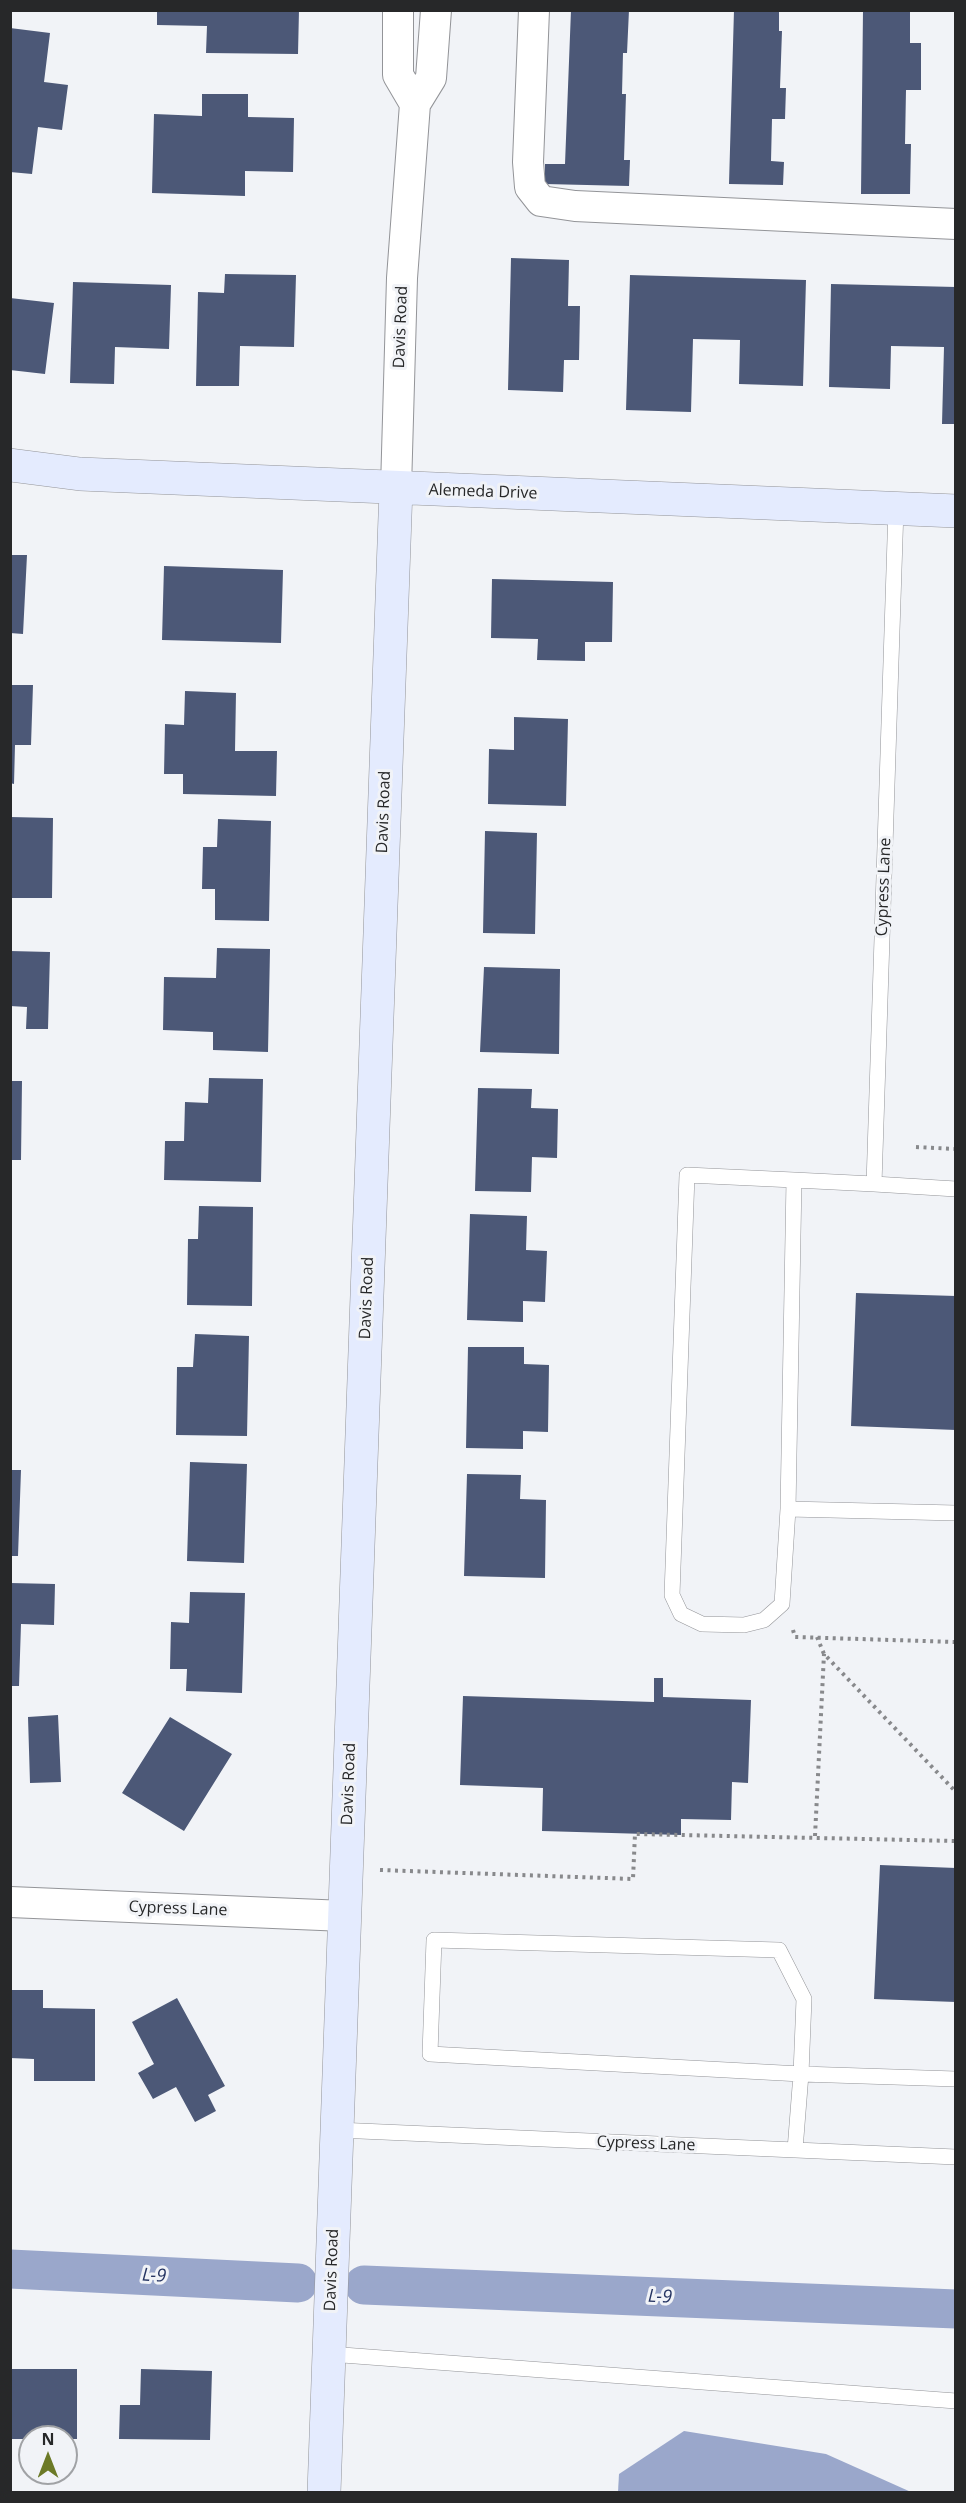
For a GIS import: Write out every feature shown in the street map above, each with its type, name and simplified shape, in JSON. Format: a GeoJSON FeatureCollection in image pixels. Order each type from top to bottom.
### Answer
{"type":"FeatureCollection","features":[{"type":"Feature","properties":{"kind":"street"},"geometry":{"type":"LineString","coordinates":[[399,10],[399,75],[415,104]]}},
{"type":"Feature","properties":{"kind":"street"},"geometry":{"type":"LineString","coordinates":[[418,10],[418,52],[431,62]]}},
{"type":"Feature","properties":{"kind":"street","name":"Davis Road"},"geometry":{"type":"LineString","coordinates":[[324,2493],[402,278],[415,104],[431,78],[436,10]]}},
{"type":"Feature","properties":{"kind":"street"},"geometry":{"type":"LineString","coordinates":[[534,10],[528,162],[530,187],[541,201],[574,206],[956,224]]}},
{"type":"Feature","properties":{"kind":"street","name":"Alemeda Drive"},"geometry":{"type":"LineString","coordinates":[[10,465],[80,474],[956,511]]}},
{"type":"Feature","properties":{"kind":"street","name":"Cypress Lane"},"geometry":{"type":"LineString","coordinates":[[10,1902],[345,1916]]}},
{"type":"Feature","properties":{"kind":"lane","name":"Cypress Lane"},"geometry":{"type":"LineString","coordinates":[[874,1184],[896,508]]}},
{"type":"Feature","properties":{"kind":"lane"},"geometry":{"type":"LineString","coordinates":[[794,1180],[788,1509],[782,1604],[764,1620],[744,1625],[702,1624],[681,1614],[672,1595],[687,1175],[794,1180],[874,1184],[956,1189]]}},
{"type":"Feature","properties":{"kind":"lane"},"geometry":{"type":"LineString","coordinates":[[788,1509],[956,1513]]}},
{"type":"Feature","properties":{"kind":"lane"},"geometry":{"type":"LineString","coordinates":[[795,2150],[801,2074],[804,1999],[779,1950],[434,1940],[430,2054],[801,2074],[956,2079]]}},
{"type":"Feature","properties":{"kind":"lane","name":"Cypress Lane"},"geometry":{"type":"LineString","coordinates":[[337,2130],[956,2157]]}},
{"type":"Feature","properties":{"kind":"lane"},"geometry":{"type":"LineString","coordinates":[[329,2354],[956,2401]]}},
{"type":"Feature","properties":{"kind":"path"},"geometry":{"type":"LineString","coordinates":[[916,1147],[956,1149]]}},
{"type":"Feature","properties":{"kind":"path"},"geometry":{"type":"LineString","coordinates":[[782,1604],[795,1636],[956,1642]]}},
{"type":"Feature","properties":{"kind":"path"},"geometry":{"type":"LineString","coordinates":[[817,1637],[824,1654],[956,1792]]}},
{"type":"Feature","properties":{"kind":"path"},"geometry":{"type":"LineString","coordinates":[[815,1836],[824,1654]]}},
{"type":"Feature","properties":{"kind":"path"},"geometry":{"type":"LineString","coordinates":[[346,1869],[633,1879],[634,1834],[783,1839],[815,1836],[956,1841]]}},
{"type":"Feature","properties":{"kind":"water"},"geometry":{"type":"Polygon","coordinates":[[[684,2431],[826,2454],[911,2492],[618,2492],[619,2474],[684,2431]]]}},
{"type":"Feature","properties":{"kind":"building"},"geometry":{"type":"Polygon","coordinates":[[[157,10],[299,10],[298,54],[206,53],[207,26],[157,25],[157,10]]]}},
{"type":"Feature","properties":{"kind":"building"},"geometry":{"type":"Polygon","coordinates":[[[571,10],[629,10],[627,53],[623,53],[622,94],[626,94],[624,160],[630,160],[629,186],[545,184],[545,164],[565,164],[571,10]]]}},
{"type":"Feature","properties":{"kind":"building"},"geometry":{"type":"Polygon","coordinates":[[[734,10],[779,10],[779,31],[782,31],[780,88],[786,88],[785,119],[772,119],[771,161],[784,162],[783,185],[729,184],[734,10]]]}},
{"type":"Feature","properties":{"kind":"building"},"geometry":{"type":"Polygon","coordinates":[[[863,10],[910,10],[910,43],[921,43],[921,90],[906,90],[905,144],[911,144],[910,194],[861,194],[863,10]]]}},
{"type":"Feature","properties":{"kind":"building"},"geometry":{"type":"Polygon","coordinates":[[[10,28],[50,33],[44,82],[68,85],[62,130],[38,127],[32,174],[10,172],[10,28]]]}},
{"type":"Feature","properties":{"kind":"building"},"geometry":{"type":"Polygon","coordinates":[[[202,94],[248,94],[248,117],[294,118],[293,172],[245,171],[245,196],[152,193],[154,114],[202,116],[202,94]]]}},
{"type":"Feature","properties":{"kind":"building"},"geometry":{"type":"Polygon","coordinates":[[[511,258],[569,260],[568,306],[580,306],[579,360],[564,360],[563,392],[508,390],[511,258]]]}},
{"type":"Feature","properties":{"kind":"building"},"geometry":{"type":"Polygon","coordinates":[[[225,274],[296,275],[294,347],[240,346],[239,386],[196,386],[198,292],[224,293],[225,274]]]}},
{"type":"Feature","properties":{"kind":"building"},"geometry":{"type":"Polygon","coordinates":[[[630,275],[806,280],[803,386],[739,384],[740,340],[693,339],[691,412],[626,410],[630,275]]]}},
{"type":"Feature","properties":{"kind":"building"},"geometry":{"type":"Polygon","coordinates":[[[73,282],[171,285],[169,349],[115,347],[114,384],[70,383],[73,282]]]}},
{"type":"Feature","properties":{"kind":"building"},"geometry":{"type":"Polygon","coordinates":[[[831,284],[956,287],[956,424],[942,424],[944,347],[891,346],[890,389],[829,387],[831,284]]]}},
{"type":"Feature","properties":{"kind":"building"},"geometry":{"type":"Polygon","coordinates":[[[10,298],[54,303],[45,374],[10,370],[10,298]]]}},
{"type":"Feature","properties":{"kind":"building"},"geometry":{"type":"Polygon","coordinates":[[[10,555],[27,555],[23,634],[10,633],[10,555]]]}},
{"type":"Feature","properties":{"kind":"building"},"geometry":{"type":"Polygon","coordinates":[[[164,566],[283,570],[281,643],[162,640],[164,566]]]}},
{"type":"Feature","properties":{"kind":"building"},"geometry":{"type":"Polygon","coordinates":[[[492,579],[613,582],[612,642],[585,642],[585,661],[537,660],[538,639],[491,638],[492,579]]]}},
{"type":"Feature","properties":{"kind":"building"},"geometry":{"type":"Polygon","coordinates":[[[10,685],[33,685],[31,745],[15,745],[14,784],[10,783],[10,685]]]}},
{"type":"Feature","properties":{"kind":"building"},"geometry":{"type":"Polygon","coordinates":[[[185,691],[236,693],[235,751],[277,751],[276,796],[183,794],[183,774],[164,774],[165,724],[184,725],[185,691]]]}},
{"type":"Feature","properties":{"kind":"building"},"geometry":{"type":"Polygon","coordinates":[[[514,717],[568,719],[566,806],[488,804],[489,749],[514,750],[514,717]]]}},
{"type":"Feature","properties":{"kind":"building"},"geometry":{"type":"Polygon","coordinates":[[[10,817],[53,818],[52,898],[10,898],[10,817]]]}},
{"type":"Feature","properties":{"kind":"building"},"geometry":{"type":"Polygon","coordinates":[[[218,819],[271,821],[269,921],[215,920],[215,889],[202,889],[203,847],[217,847],[218,819]]]}},
{"type":"Feature","properties":{"kind":"building"},"geometry":{"type":"Polygon","coordinates":[[[485,831],[537,833],[535,934],[483,933],[485,831]]]}},
{"type":"Feature","properties":{"kind":"building"},"geometry":{"type":"Polygon","coordinates":[[[217,948],[270,949],[268,1052],[213,1050],[213,1032],[163,1030],[164,977],[216,978],[217,948]]]}},
{"type":"Feature","properties":{"kind":"building"},"geometry":{"type":"Polygon","coordinates":[[[10,951],[50,952],[48,1029],[26,1029],[27,1007],[10,1006],[10,951]]]}},
{"type":"Feature","properties":{"kind":"building"},"geometry":{"type":"Polygon","coordinates":[[[484,967],[560,969],[559,1054],[480,1052],[484,967]]]}},
{"type":"Feature","properties":{"kind":"building"},"geometry":{"type":"Polygon","coordinates":[[[209,1078],[263,1079],[261,1182],[164,1180],[165,1141],[184,1141],[185,1102],[208,1103],[209,1078]]]}},
{"type":"Feature","properties":{"kind":"building"},"geometry":{"type":"Polygon","coordinates":[[[10,1081],[22,1081],[21,1160],[10,1160],[10,1081]]]}},
{"type":"Feature","properties":{"kind":"building"},"geometry":{"type":"Polygon","coordinates":[[[478,1088],[532,1089],[531,1108],[558,1109],[557,1158],[532,1157],[531,1192],[475,1191],[478,1088]]]}},
{"type":"Feature","properties":{"kind":"building"},"geometry":{"type":"Polygon","coordinates":[[[199,1206],[253,1207],[252,1306],[187,1305],[188,1239],[198,1239],[199,1206]]]}},
{"type":"Feature","properties":{"kind":"building"},"geometry":{"type":"Polygon","coordinates":[[[470,1214],[527,1216],[526,1250],[547,1251],[545,1302],[523,1301],[523,1322],[467,1320],[470,1214]]]}},
{"type":"Feature","properties":{"kind":"building"},"geometry":{"type":"Polygon","coordinates":[[[856,1293],[956,1296],[956,1430],[851,1426],[856,1293]]]}},
{"type":"Feature","properties":{"kind":"building"},"geometry":{"type":"Polygon","coordinates":[[[195,1334],[249,1336],[247,1436],[176,1435],[177,1367],[193,1367],[195,1334]]]}},
{"type":"Feature","properties":{"kind":"building"},"geometry":{"type":"Polygon","coordinates":[[[468,1347],[524,1347],[524,1364],[549,1365],[548,1432],[523,1431],[523,1449],[466,1448],[468,1347]]]}},
{"type":"Feature","properties":{"kind":"building"},"geometry":{"type":"Polygon","coordinates":[[[190,1462],[247,1464],[244,1563],[187,1561],[190,1462]]]}},
{"type":"Feature","properties":{"kind":"building"},"geometry":{"type":"Polygon","coordinates":[[[10,1470],[21,1470],[18,1556],[10,1556],[10,1470]]]}},
{"type":"Feature","properties":{"kind":"building"},"geometry":{"type":"Polygon","coordinates":[[[467,1474],[521,1475],[520,1499],[546,1500],[545,1578],[464,1576],[467,1474]]]}},
{"type":"Feature","properties":{"kind":"building"},"geometry":{"type":"Polygon","coordinates":[[[10,1583],[55,1584],[54,1625],[21,1624],[19,1686],[10,1686],[10,1583]]]}},
{"type":"Feature","properties":{"kind":"building"},"geometry":{"type":"Polygon","coordinates":[[[190,1592],[245,1593],[242,1693],[186,1691],[187,1669],[170,1669],[171,1622],[189,1623],[190,1592]]]}},
{"type":"Feature","properties":{"kind":"building"},"geometry":{"type":"Polygon","coordinates":[[[654,1678],[663,1678],[663,1697],[751,1700],[748,1783],[732,1782],[731,1820],[681,1819],[681,1835],[542,1831],[543,1788],[460,1785],[463,1696],[654,1702],[654,1678]]]}},
{"type":"Feature","properties":{"kind":"building"},"geometry":{"type":"Polygon","coordinates":[[[58,1715],[61,1782],[30,1783],[28,1717],[58,1715]]]}},
{"type":"Feature","properties":{"kind":"building"},"geometry":{"type":"Polygon","coordinates":[[[170,1717],[232,1754],[184,1831],[122,1793],[170,1717]]]}},
{"type":"Feature","properties":{"kind":"building"},"geometry":{"type":"Polygon","coordinates":[[[880,1865],[956,1868],[956,2002],[874,1999],[880,1865]]]}},
{"type":"Feature","properties":{"kind":"building"},"geometry":{"type":"Polygon","coordinates":[[[10,1990],[43,1990],[43,2008],[95,2009],[95,2081],[34,2081],[34,2059],[10,2058],[10,1990]]]}},
{"type":"Feature","properties":{"kind":"building"},"geometry":{"type":"Polygon","coordinates":[[[177,1998],[225,2086],[208,2095],[216,2111],[195,2122],[176,2087],[153,2099],[138,2073],[154,2064],[132,2022],[177,1998]]]}},
{"type":"Feature","properties":{"kind":"building"},"geometry":{"type":"Polygon","coordinates":[[[10,2369],[77,2369],[77,2425],[18,2425],[18,2439],[10,2439],[10,2369]]]}},
{"type":"Feature","properties":{"kind":"building"},"geometry":{"type":"Polygon","coordinates":[[[141,2369],[212,2371],[210,2440],[119,2439],[120,2405],[140,2405],[141,2369]]]}},
{"type":"Feature","properties":{"kind":"waterway","name":"L-9"},"geometry":{"type":"LineString","coordinates":[[10,2269],[298,2283]]}},
{"type":"Feature","properties":{"kind":"waterway","name":"L-9"},"geometry":{"type":"LineString","coordinates":[[364,2285],[956,2309]]}}]}
